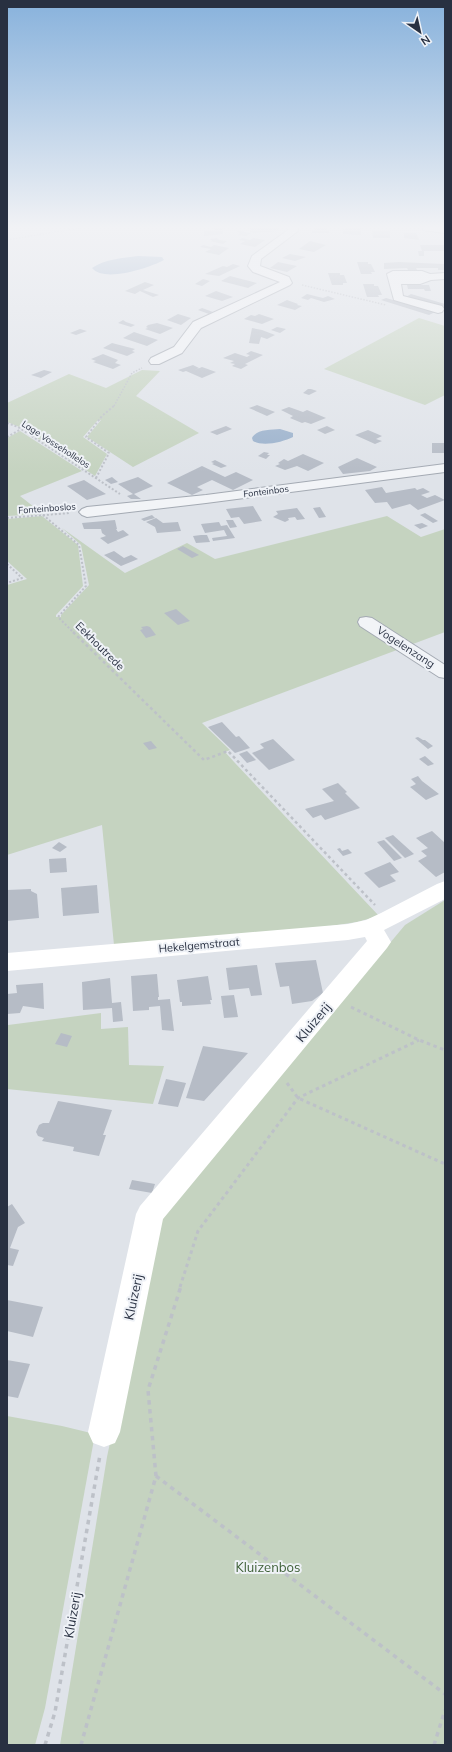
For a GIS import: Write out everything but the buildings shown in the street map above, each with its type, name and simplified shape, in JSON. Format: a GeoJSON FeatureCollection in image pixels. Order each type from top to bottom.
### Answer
{"type":"FeatureCollection","features":[{"type":"Feature","properties":{"kind":"street"},"geometry":{"type":"LineString","coordinates":[[155,361],[178,350],[197,325],[229,310]]}},
{"type":"Feature","properties":{"kind":"street","name":"Fonteinbos"},"geometry":{"type":"LineString","coordinates":[[87,512],[199,500],[445,468]]}},
{"type":"Feature","properties":{"kind":"street","name":"Vogelenzang"},"geometry":{"type":"LineString","coordinates":[[366,622],[445,673]]}},
{"type":"Feature","properties":{"kind":"street","name":"Hekelgemstraat"},"geometry":{"type":"LineString","coordinates":[[7,962],[348,932],[380,923],[445,889]]}},
{"type":"Feature","properties":{"kind":"street","name":"Kluizerij"},"geometry":{"type":"LineString","coordinates":[[104,1432],[150,1214],[334,998],[379,942],[380,923]]}},
{"type":"Feature","properties":{"kind":"path","name":"Lage Vossehollelos"},"geometry":{"type":"LineString","coordinates":[[7,423],[18,427],[96,478],[109,453],[86,437],[102,416],[114,408],[132,373]]}},
{"type":"Feature","properties":{"kind":"path"},"geometry":{"type":"LineString","coordinates":[[7,437],[21,429]]}},
{"type":"Feature","properties":{"kind":"path","name":"Fonteinboslos"},"geometry":{"type":"LineString","coordinates":[[7,518],[87,512]]}},
{"type":"Feature","properties":{"kind":"path","name":"Eekhoutrede"},"geometry":{"type":"LineString","coordinates":[[44,515],[79,545],[86,586],[58,617],[204,760],[228,751],[380,923]]}},
{"type":"Feature","properties":{"kind":"path"},"geometry":{"type":"LineString","coordinates":[[7,564],[22,578],[7,583]]}},
{"type":"Feature","properties":{"kind":"path"},"geometry":{"type":"LineString","coordinates":[[334,998],[419,1040],[445,1050]]}},
{"type":"Feature","properties":{"kind":"path"},"geometry":{"type":"LineString","coordinates":[[81,1745],[156,1476],[148,1390],[198,1231],[298,1098],[419,1040]]}},
{"type":"Feature","properties":{"kind":"path"},"geometry":{"type":"LineString","coordinates":[[275,1067],[298,1098],[445,1164]]}},
{"type":"Feature","properties":{"kind":"path","name":"Kluizerij"},"geometry":{"type":"LineString","coordinates":[[45,1745],[55,1712],[104,1432]]}},
{"type":"Feature","properties":{"kind":"path"},"geometry":{"type":"LineString","coordinates":[[156,1476],[445,1694]]}},
{"type":"Feature","properties":{"kind":"path"},"geometry":{"type":"LineString","coordinates":[[434,1745],[445,1710]]}},
{"type":"Feature","properties":{"kind":"green space"},"geometry":{"type":"Polygon","coordinates":[[[419,318],[445,326],[445,395],[425,405],[324,369],[419,318]]]}},
{"type":"Feature","properties":{"kind":"green space"},"geometry":{"type":"Polygon","coordinates":[[[142,370],[160,371],[136,396],[199,433],[133,467],[87,437],[101,420],[98,420],[83,437],[107,454],[95,476],[22,428],[7,422],[7,403],[69,374],[106,388],[142,370]]]}},
{"type":"Feature","properties":{"kind":"green space"},"geometry":{"type":"Polygon","coordinates":[[[20,431],[82,471],[20,496],[43,514],[7,516],[7,438],[20,431]]]}},
{"type":"Feature","properties":{"kind":"green space"},"geometry":{"type":"Polygon","coordinates":[[[42,516],[78,545],[83,586],[56,615],[56,617],[61,617],[61,615],[89,585],[81,545],[62,528],[125,573],[187,543],[215,559],[387,516],[421,537],[445,529],[445,632],[202,723],[230,750],[225,752],[235,763],[379,916],[357,922],[318,928],[114,945],[102,825],[7,855],[7,585],[27,579],[7,561],[7,519],[42,516]]]}},
{"type":"Feature","properties":{"kind":"green space","name":"Kluizenbos"},"geometry":{"type":"Polygon","coordinates":[[[445,900],[445,1745],[60,1745],[107,1457],[156,1223],[405,925],[445,900]]]}},
{"type":"Feature","properties":{"kind":"green space"},"geometry":{"type":"Polygon","coordinates":[[[101,1013],[101,1029],[128,1027],[129,1065],[164,1066],[153,1104],[7,1089],[8,1025],[101,1013]]]}},
{"type":"Feature","properties":{"kind":"green space"},"geometry":{"type":"Polygon","coordinates":[[[7,1416],[62,1426],[95,1434],[45,1708],[35,1745],[7,1745],[7,1416]]]}},
{"type":"Feature","properties":{"kind":"water"},"geometry":{"type":"Polygon","coordinates":[[[280,429],[293,433],[293,437],[284,441],[267,444],[253,441],[252,438],[254,435],[260,431],[280,429]]]}}]}
